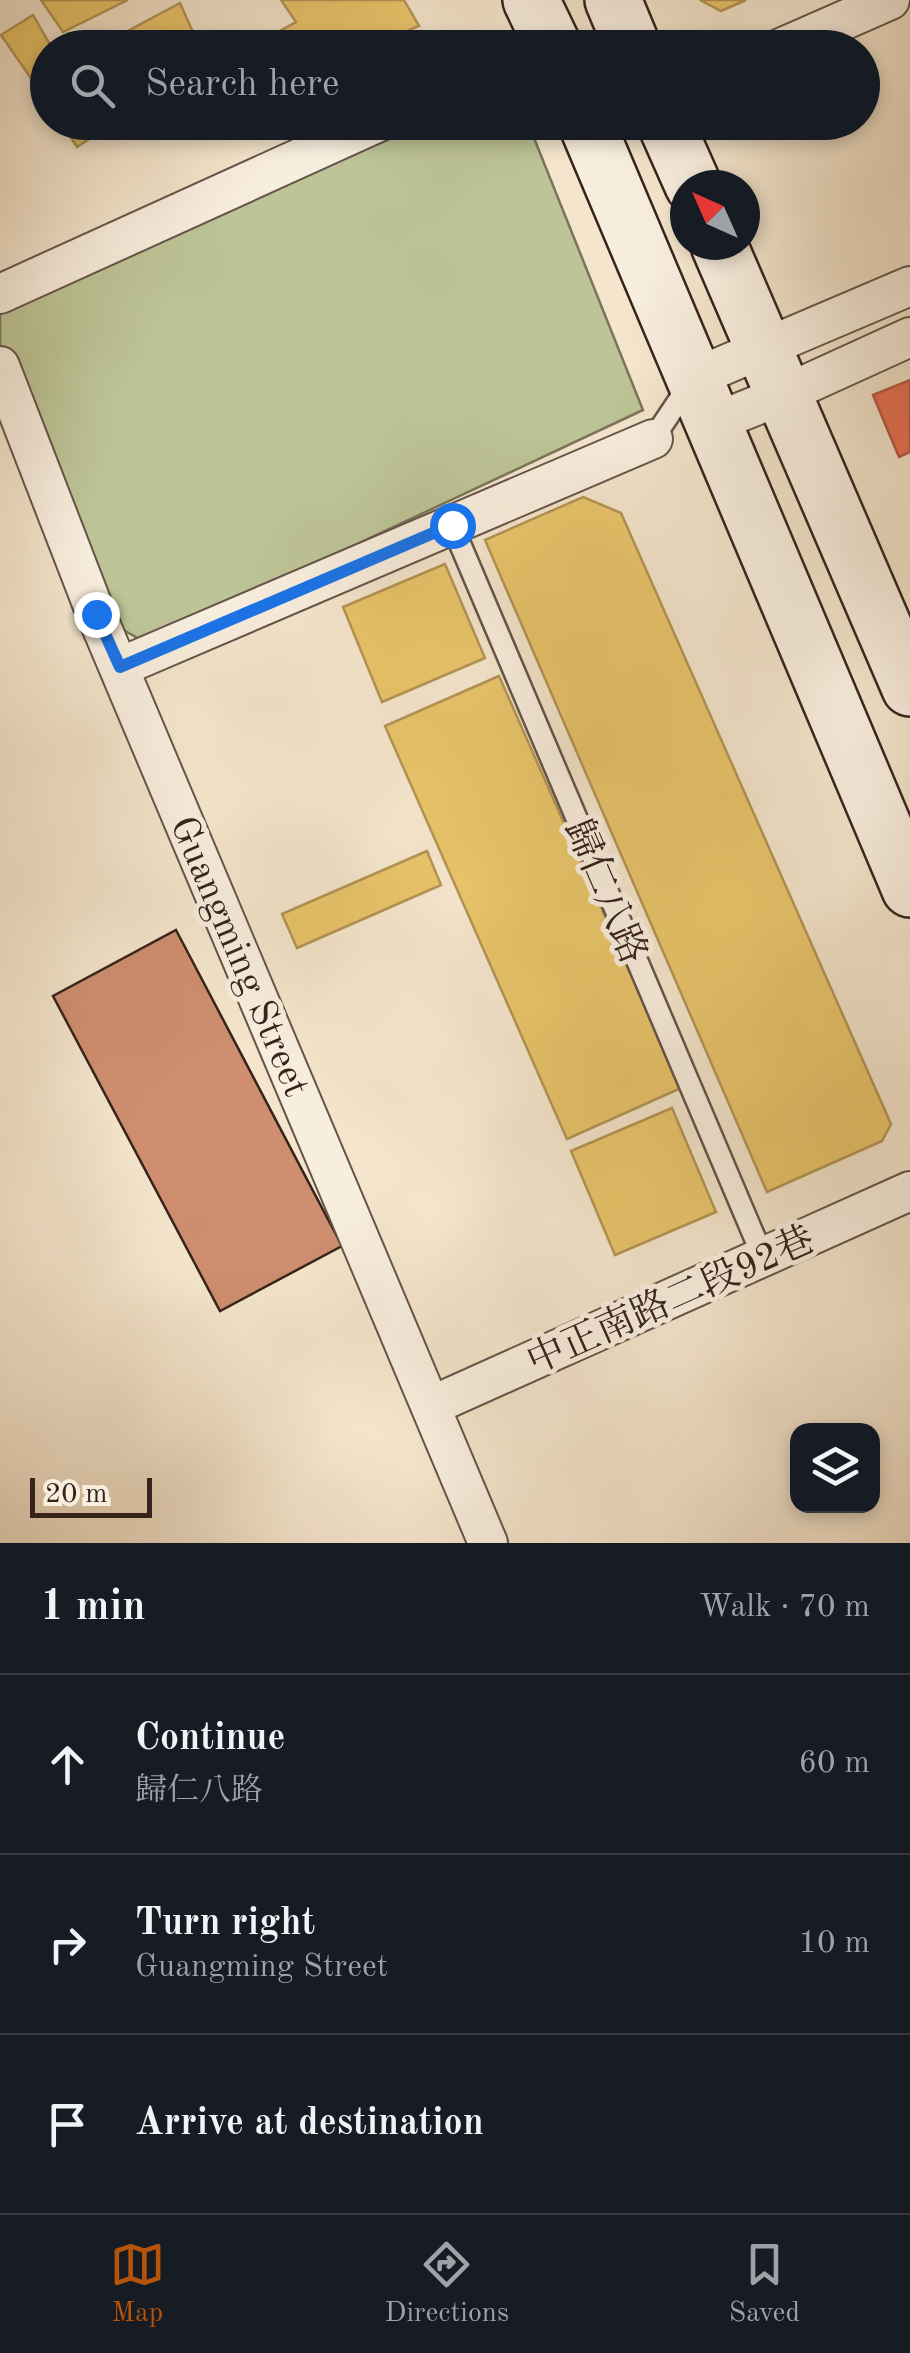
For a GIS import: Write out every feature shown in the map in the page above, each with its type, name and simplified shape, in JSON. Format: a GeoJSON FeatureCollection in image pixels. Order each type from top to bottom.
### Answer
{"type":"FeatureCollection","features":[{"type":"Feature","properties":{"kind":"street"},"geometry":{"type":"LineString","coordinates":[[613,0],[626,30]]}},
{"type":"Feature","properties":{"kind":"street"},"geometry":{"type":"LineString","coordinates":[[822,30],[890,0]]}},
{"type":"Feature","properties":{"kind":"street"},"geometry":{"type":"LineString","coordinates":[[0,294],[339,140]]}},
{"type":"Feature","properties":{"kind":"street"},"geometry":{"type":"LineString","coordinates":[[592,140],[688,420],[910,889]]}},
{"type":"Feature","properties":{"kind":"street"},"geometry":{"type":"LineString","coordinates":[[673,140],[686,170]]}},
{"type":"Feature","properties":{"kind":"street"},"geometry":{"type":"LineString","coordinates":[[726,260],[910,688]]}},
{"type":"Feature","properties":{"kind":"street"},"geometry":{"type":"LineString","coordinates":[[120,667],[688,420],[910,286]]}},
{"type":"Feature","properties":{"kind":"street"},"geometry":{"type":"LineString","coordinates":[[774,371],[910,337]]}},
{"type":"Feature","properties":{"kind":"street","name":"Guangming Street"},"geometry":{"type":"LineString","coordinates":[[0,366],[96,614],[488,1543]]}},
{"type":"Feature","properties":{"kind":"street","name":"中正南路二段92巷"},"geometry":{"type":"LineString","coordinates":[[430,1406],[910,1191]]}},
{"type":"Feature","properties":{"kind":"lane","name":"歸仁八路"},"geometry":{"type":"LineString","coordinates":[[452,525],[763,1257]]}},
{"type":"Feature","properties":{"kind":"green space"},"geometry":{"type":"Polygon","coordinates":[[[387,140],[535,140],[643,410],[146,643],[96,614],[0,366],[0,308],[8,290],[387,140]]]}},
{"type":"Feature","properties":{"kind":"building: Homes"},"geometry":{"type":"Polygon","coordinates":[[[41,0],[128,0],[67,30],[62,30],[41,0]]]}},
{"type":"Feature","properties":{"kind":"building: Homes"},"geometry":{"type":"Polygon","coordinates":[[[281,0],[404,0],[419,26],[410,30],[282,30],[296,22],[281,0]]]}},
{"type":"Feature","properties":{"kind":"building: Homes"},"geometry":{"type":"Polygon","coordinates":[[[700,0],[746,0],[721,11],[700,0]]]}},
{"type":"Feature","properties":{"kind":"building: Homes"},"geometry":{"type":"Polygon","coordinates":[[[180,3],[192,30],[130,30],[180,3]]]}},
{"type":"Feature","properties":{"kind":"building: Homes"},"geometry":{"type":"Polygon","coordinates":[[[33,15],[42,30],[30,30],[30,77],[1,35],[33,15]]]}},
{"type":"Feature","properties":{"kind":"building: Homes"},"geometry":{"type":"Polygon","coordinates":[[[583,497],[621,513],[891,1124],[882,1141],[767,1192],[485,540],[583,497]]]}},
{"type":"Feature","properties":{"kind":"building: Homes"},"geometry":{"type":"Polygon","coordinates":[[[445,564],[485,658],[382,702],[343,607],[445,564]]]}},
{"type":"Feature","properties":{"kind":"building: Homes"},"geometry":{"type":"Polygon","coordinates":[[[499,676],[681,1088],[567,1139],[385,726],[499,676]]]}},
{"type":"Feature","properties":{"kind":"building: Homes"},"geometry":{"type":"Polygon","coordinates":[[[427,851],[441,885],[297,948],[282,914],[427,851]]]}},
{"type":"Feature","properties":{"kind":"building: Homes"},"geometry":{"type":"Polygon","coordinates":[[[672,1108],[716,1212],[615,1255],[571,1151],[672,1108]]]}},
{"type":"Feature","properties":{"kind":"building: Shops"},"geometry":{"type":"Polygon","coordinates":[[[910,380],[910,452],[899,457],[873,395],[910,380]]]}},
{"type":"Feature","properties":{"kind":"building: Other"},"geometry":{"type":"Polygon","coordinates":[[[176,930],[342,1246],[220,1311],[53,996],[176,930]]]}},
{"type":"Feature","properties":{"kind":"route"},"geometry":{"type":"LineString","coordinates":[[96,614],[120,667],[452,525]]}}]}
